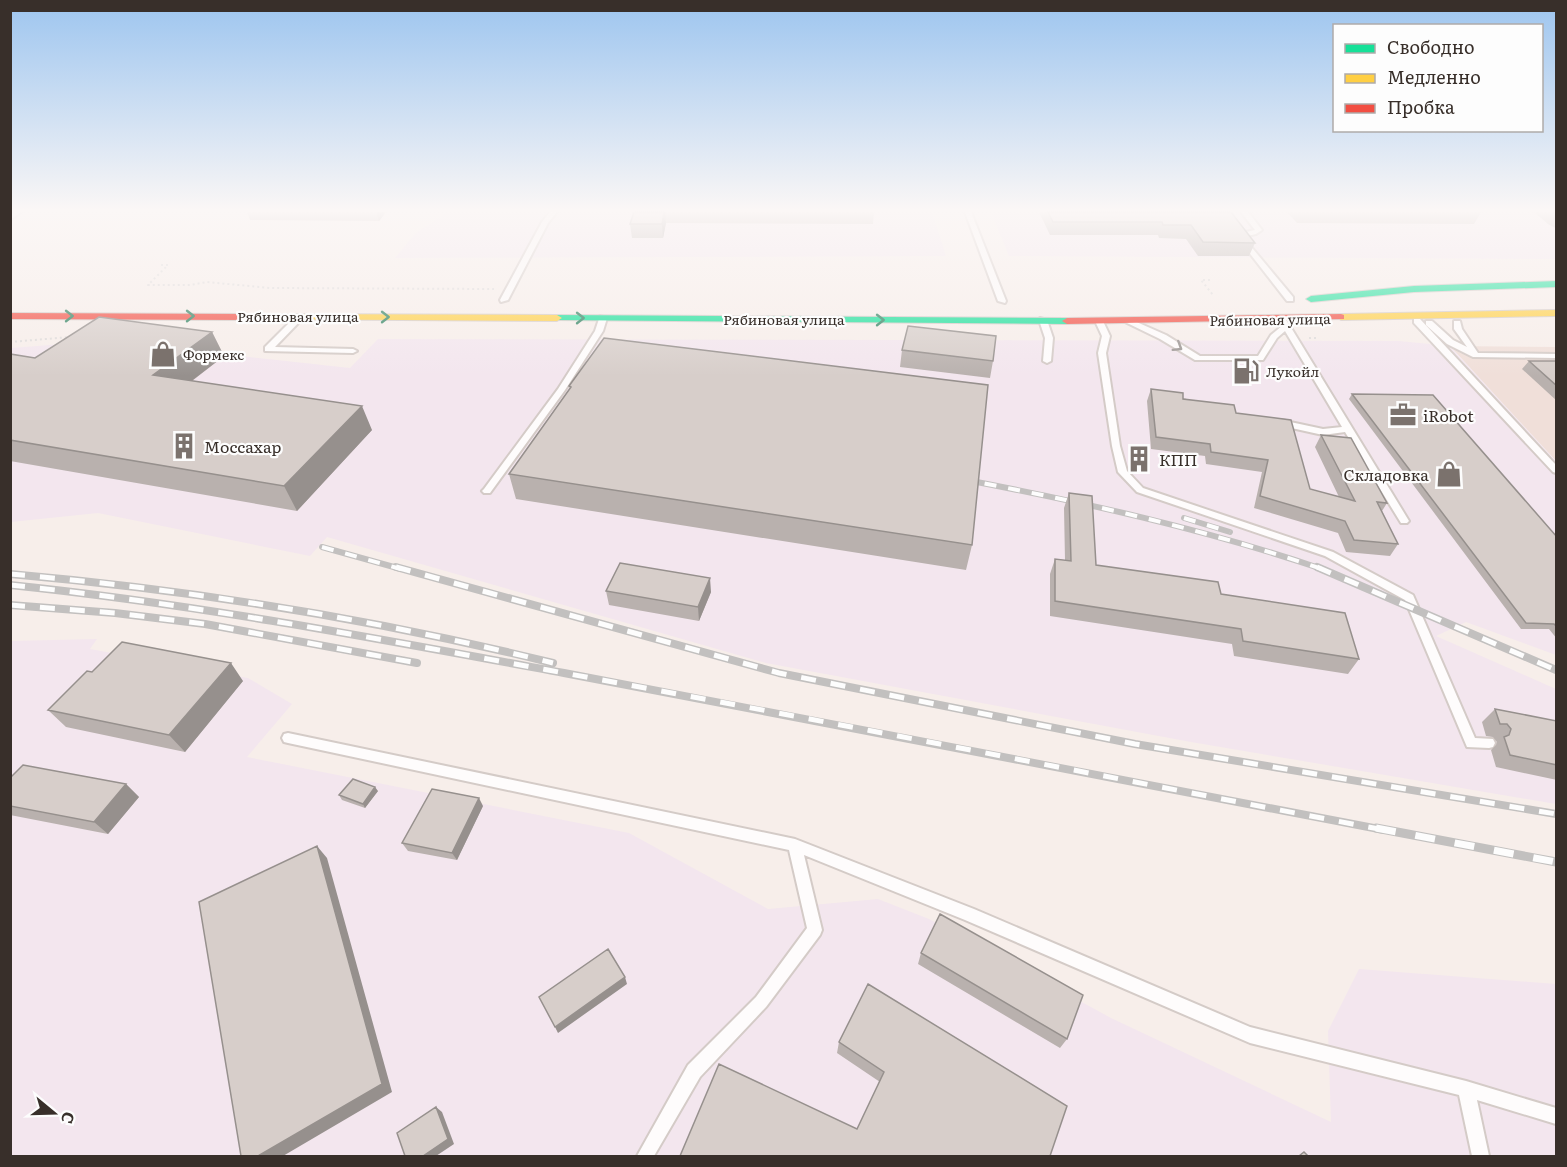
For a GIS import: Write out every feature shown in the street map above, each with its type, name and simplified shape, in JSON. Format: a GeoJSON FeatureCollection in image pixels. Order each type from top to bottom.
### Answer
{"type":"FeatureCollection","features":[{"type":"Feature","properties":{"kind":"main road"},"geometry":{"type":"LineString","coordinates":[[1311,299],[1414,289],[1557,284]]}},
{"type":"Feature","properties":{"kind":"main road","name":"Рябиновая улица"},"geometry":{"type":"LineString","coordinates":[[1266,300],[1557,297]]}},
{"type":"Feature","properties":{"kind":"main road","name":"Рябиновая улица"},"geometry":{"type":"LineString","coordinates":[[10,316],[1283,323],[1350,317],[1557,313]]}},
{"type":"Feature","properties":{"kind":"main road"},"geometry":{"type":"LineString","coordinates":[[1350,317],[1457,323],[1557,325]]}},
{"type":"Feature","properties":{"kind":"lane"},"geometry":{"type":"LineString","coordinates":[[506,297],[522,266]]}},
{"type":"Feature","properties":{"kind":"lane"},"geometry":{"type":"LineString","coordinates":[[988,266],[1001,301]]}},
{"type":"Feature","properties":{"kind":"lane"},"geometry":{"type":"LineString","coordinates":[[1264,266],[1290,299]]}},
{"type":"Feature","properties":{"kind":"lane"},"geometry":{"type":"LineString","coordinates":[[300,317],[268,349],[353,351]]}},
{"type":"Feature","properties":{"kind":"lane"},"geometry":{"type":"LineString","coordinates":[[487,491],[561,390],[599,332],[603,318]]}},
{"type":"Feature","properties":{"kind":"lane"},"geometry":{"type":"LineString","coordinates":[[1042,321],[1049,338],[1047,360]]}},
{"type":"Feature","properties":{"kind":"lane"},"geometry":{"type":"LineString","coordinates":[[1098,321],[1106,336],[1102,354],[1116,446],[1123,472],[1140,490],[1329,554],[1409,598],[1471,743],[1489,743]]}},
{"type":"Feature","properties":{"kind":"lane"},"geometry":{"type":"LineString","coordinates":[[1126,321],[1163,337],[1198,358],[1260,358],[1283,323],[1404,521]]}},
{"type":"Feature","properties":{"kind":"lane"},"geometry":{"type":"LineString","coordinates":[[1422,321],[1450,342],[1476,355],[1557,356]]}},
{"type":"Feature","properties":{"kind":"lane"},"geometry":{"type":"LineString","coordinates":[[1422,321],[1557,470]]}},
{"type":"Feature","properties":{"kind":"lane"},"geometry":{"type":"LineString","coordinates":[[1457,323],[1462,336],[1476,355]]}},
{"type":"Feature","properties":{"kind":"lane"},"geometry":{"type":"LineString","coordinates":[[1267,420],[1323,432],[1348,429]]}},
{"type":"Feature","properties":{"kind":"lane"},"geometry":{"type":"LineString","coordinates":[[288,738],[795,845],[969,914],[1250,1035],[1466,1089],[1557,1116]]}},
{"type":"Feature","properties":{"kind":"lane"},"geometry":{"type":"LineString","coordinates":[[645,1156],[694,1071],[761,1002],[815,930],[795,845]]}},
{"type":"Feature","properties":{"kind":"lane"},"geometry":{"type":"LineString","coordinates":[[1466,1089],[1480,1156]]}},
{"type":"Feature","properties":{"kind":"path"},"geometry":{"type":"LineString","coordinates":[[167,266],[148,285],[190,285],[207,282],[270,288],[506,297]]}},
{"type":"Feature","properties":{"kind":"path"},"geometry":{"type":"LineString","coordinates":[[1210,280],[1201,280],[1213,295]]}},
{"type":"Feature","properties":{"kind":"path"},"geometry":{"type":"LineString","coordinates":[[10,342],[75,337]]}},
{"type":"Feature","properties":{"kind":"shaded area"},"geometry":{"type":"Polygon","coordinates":[[[378,339],[1399,341],[1450,346],[1556,461],[1556,655],[1466,622],[1436,636],[1556,689],[1556,804],[1191,742],[766,663],[327,537],[310,556],[98,513],[11,522],[11,348],[103,341],[350,368],[378,339]]]}},
{"type":"Feature","properties":{"kind":"shaded area"},"geometry":{"type":"Polygon","coordinates":[[[1450,346],[1556,347],[1556,461],[1450,346]]]}},
{"type":"Feature","properties":{"kind":"shaded area"},"geometry":{"type":"Polygon","coordinates":[[[97,639],[90,649],[248,678],[292,704],[247,757],[629,833],[768,909],[878,899],[929,919],[1111,1018],[1331,1122],[1328,1031],[1359,969],[1556,984],[1556,1156],[11,1156],[10,641],[97,639]]]}},
{"type":"Feature","properties":{"kind":"building","name":"Моссахар"},"geometry":{"type":"Polygon","coordinates":[[[99,317],[212,332],[153,375],[362,406],[284,486],[10,440],[10,354],[35,358],[99,317]]]}},
{"type":"Feature","properties":{"kind":"building"},"geometry":{"type":"Polygon","coordinates":[[[908,326],[996,336],[993,361],[902,350],[908,326]]]}},
{"type":"Feature","properties":{"kind":"building"},"geometry":{"type":"Polygon","coordinates":[[[604,338],[988,385],[972,545],[509,474],[604,338]]]}},
{"type":"Feature","properties":{"kind":"building"},"geometry":{"type":"Polygon","coordinates":[[[1529,361],[1557,361],[1557,386],[1529,361]]]}},
{"type":"Feature","properties":{"kind":"building"},"geometry":{"type":"Polygon","coordinates":[[[1151,389],[1183,393],[1183,399],[1234,405],[1236,413],[1291,420],[1310,489],[1355,501],[1321,435],[1351,438],[1387,503],[1377,502],[1398,544],[1354,540],[1345,521],[1260,496],[1268,460],[1211,452],[1210,444],[1156,437],[1151,389]]]}},
{"type":"Feature","properties":{"kind":"building","name":"Складовка"},"geometry":{"type":"Polygon","coordinates":[[[1352,394],[1433,395],[1557,537],[1557,627],[1554,624],[1526,623],[1352,394]]]}},
{"type":"Feature","properties":{"kind":"building"},"geometry":{"type":"Polygon","coordinates":[[[1069,493],[1092,496],[1096,565],[1218,582],[1221,594],[1345,613],[1359,659],[1243,641],[1241,629],[1055,601],[1055,559],[1071,561],[1069,493]]]}},
{"type":"Feature","properties":{"kind":"building"},"geometry":{"type":"Polygon","coordinates":[[[620,563],[710,578],[698,607],[606,591],[620,563]]]}},
{"type":"Feature","properties":{"kind":"building"},"geometry":{"type":"Polygon","coordinates":[[[122,642],[231,663],[169,735],[48,710],[87,671],[92,672],[122,642]]]}},
{"type":"Feature","properties":{"kind":"building"},"geometry":{"type":"Polygon","coordinates":[[[1495,709],[1557,721],[1557,765],[1510,755],[1504,737],[1509,735],[1511,729],[1507,724],[1500,724],[1495,709]]]}},
{"type":"Feature","properties":{"kind":"building"},"geometry":{"type":"Polygon","coordinates":[[[23,765],[126,784],[94,822],[10,806],[10,778],[23,765]]]}},
{"type":"Feature","properties":{"kind":"building"},"geometry":{"type":"Polygon","coordinates":[[[353,779],[375,787],[363,804],[339,795],[353,779]]]}},
{"type":"Feature","properties":{"kind":"building"},"geometry":{"type":"Polygon","coordinates":[[[432,789],[479,798],[452,853],[402,843],[432,789]]]}},
{"type":"Feature","properties":{"kind":"building"},"geometry":{"type":"Polygon","coordinates":[[[317,846],[382,1084],[258,1156],[241,1156],[199,902],[317,846]]]}},
{"type":"Feature","properties":{"kind":"building"},"geometry":{"type":"Polygon","coordinates":[[[940,914],[1083,995],[1067,1039],[921,953],[940,914]]]}},
{"type":"Feature","properties":{"kind":"building"},"geometry":{"type":"Polygon","coordinates":[[[608,949],[625,977],[555,1027],[539,997],[608,949]]]}},
{"type":"Feature","properties":{"kind":"building"},"geometry":{"type":"Polygon","coordinates":[[[868,984],[1067,1106],[1050,1156],[680,1156],[719,1064],[857,1129],[884,1072],[839,1042],[868,984]]]}},
{"type":"Feature","properties":{"kind":"building"},"geometry":{"type":"Polygon","coordinates":[[[436,1107],[448,1139],[423,1156],[405,1156],[397,1133],[436,1107]]]}},
{"type":"Feature","properties":{"kind":"railway"},"geometry":{"type":"LineString","coordinates":[[961,479],[1052,497],[1188,529],[1321,569]]}},
{"type":"Feature","properties":{"kind":"railway"},"geometry":{"type":"LineString","coordinates":[[1184,518],[1230,532]]}},
{"type":"Feature","properties":{"kind":"railway"},"geometry":{"type":"LineString","coordinates":[[322,547],[401,569]]}},
{"type":"Feature","properties":{"kind":"railway"},"geometry":{"type":"LineString","coordinates":[[396,567],[779,673],[1135,744],[1556,814]]}},
{"type":"Feature","properties":{"kind":"railway"},"geometry":{"type":"LineString","coordinates":[[1321,569],[1556,670]]}},
{"type":"Feature","properties":{"kind":"railway"},"geometry":{"type":"LineString","coordinates":[[10,574],[147,588],[283,608],[419,633],[553,663]]}},
{"type":"Feature","properties":{"kind":"railway"},"geometry":{"type":"LineString","coordinates":[[10,585],[219,612],[357,635],[769,711],[1384,830]]}},
{"type":"Feature","properties":{"kind":"railway"},"geometry":{"type":"LineString","coordinates":[[10,605],[115,613],[205,624],[417,663]]}},
{"type":"Feature","properties":{"kind":"railway"},"geometry":{"type":"LineString","coordinates":[[1376,828],[1556,862]]}},
{"type":"Feature","properties":{"kind":"traffic: fast"},"geometry":{"type":"LineString","coordinates":[[1311,299],[1414,289],[1556,284]]}},
{"type":"Feature","properties":{"kind":"traffic: fast"},"geometry":{"type":"LineString","coordinates":[[557,318],[1067,321]]}},
{"type":"Feature","properties":{"kind":"traffic: slow"},"geometry":{"type":"LineString","coordinates":[[1341,317],[1556,313]]}},
{"type":"Feature","properties":{"kind":"traffic: slow"},"geometry":{"type":"LineString","coordinates":[[247,317],[557,318]]}},
{"type":"Feature","properties":{"kind":"traffic: jam"},"geometry":{"type":"LineString","coordinates":[[10,316],[247,317]]}},
{"type":"Feature","properties":{"kind":"traffic: jam"},"geometry":{"type":"LineString","coordinates":[[1067,321],[1341,317]]}},
{"type":"Feature","properties":{"kind":"place","name":"Формекс"},"geometry":{"type":"Point","coordinates":[163,354]}},
{"type":"Feature","properties":{"kind":"place","name":"Лукойл"},"geometry":{"type":"Point","coordinates":[1246,371]}},
{"type":"Feature","properties":{"kind":"place","name":"iRobot"},"geometry":{"type":"Point","coordinates":[1403,415]}},
{"type":"Feature","properties":{"kind":"place","name":"Моссахар"},"geometry":{"type":"Point","coordinates":[184,446]}},
{"type":"Feature","properties":{"kind":"place","name":"КПП"},"geometry":{"type":"Point","coordinates":[1139,459]}},
{"type":"Feature","properties":{"kind":"place","name":"Складовка"},"geometry":{"type":"Point","coordinates":[1449,474]}}]}
